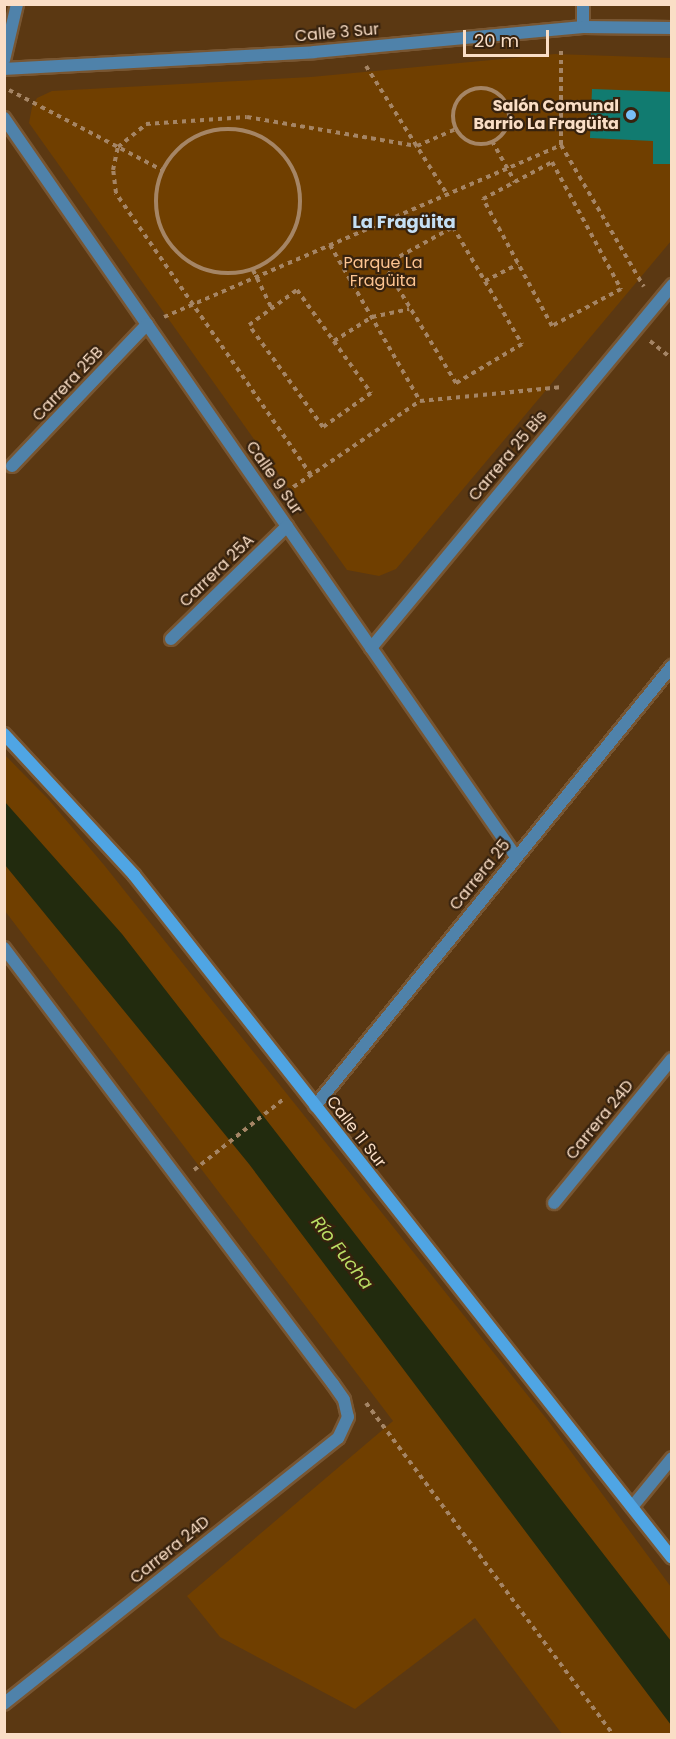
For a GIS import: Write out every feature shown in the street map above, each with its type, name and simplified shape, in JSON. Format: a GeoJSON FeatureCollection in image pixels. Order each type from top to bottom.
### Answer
{"type":"FeatureCollection","features":[{"type":"Feature","properties":{"kind":"street"},"geometry":{"type":"LineString","coordinates":[[4,60],[17,4]]}},
{"type":"Feature","properties":{"kind":"street"},"geometry":{"type":"LineString","coordinates":[[583,4],[583,27]]}},
{"type":"Feature","properties":{"kind":"street","name":"Calle 3 Sur"},"geometry":{"type":"LineString","coordinates":[[4,69],[355,49],[583,27],[672,28]]}},
{"type":"Feature","properties":{"kind":"street","name":"Calle 9 Sur"},"geometry":{"type":"LineString","coordinates":[[4,118],[516,857]]}},
{"type":"Feature","properties":{"kind":"street","name":"Carrera 25 Bis"},"geometry":{"type":"LineString","coordinates":[[371,648],[672,285]]}},
{"type":"Feature","properties":{"kind":"street","name":"Carrera 25B"},"geometry":{"type":"LineString","coordinates":[[12,466],[147,324]]}},
{"type":"Feature","properties":{"kind":"street","name":"Carrera 25A"},"geometry":{"type":"LineString","coordinates":[[171,639],[287,526]]}},
{"type":"Feature","properties":{"kind":"street","name":"Carrera 25"},"geometry":{"type":"LineString","coordinates":[[315,1106],[672,666]]}},
{"type":"Feature","properties":{"kind":"street","name":"Calle 11 Sur"},"geometry":{"type":"LineString","coordinates":[[4,734],[134,875],[672,1558]]}},
{"type":"Feature","properties":{"kind":"street"},"geometry":{"type":"LineString","coordinates":[[4,948],[178,1182]]}},
{"type":"Feature","properties":{"kind":"street","name":"Carrera 24D"},"geometry":{"type":"LineString","coordinates":[[554,1203],[672,1059]]}},
{"type":"Feature","properties":{"kind":"street","name":"Carrera 24D"},"geometry":{"type":"LineString","coordinates":[[4,1704],[338,1438],[348,1417],[344,1400],[333,1384],[178,1182]]}},
{"type":"Feature","properties":{"kind":"street"},"geometry":{"type":"LineString","coordinates":[[632,1506],[672,1458]]}},
{"type":"Feature","properties":{"kind":"path"},"geometry":{"type":"LineString","coordinates":[[561,29],[561,145],[655,306]]}},
{"type":"Feature","properties":{"kind":"path"},"geometry":{"type":"LineString","coordinates":[[355,49],[447,194]]}},
{"type":"Feature","properties":{"kind":"path"},"geometry":{"type":"LineString","coordinates":[[4,88],[162,170]]}},
{"type":"Feature","properties":{"kind":"path"},"geometry":{"type":"LineString","coordinates":[[473,89],[490,90],[503,99],[508,115],[504,130],[492,141],[475,143],[456,129],[453,113],[459,98],[473,89]]}},
{"type":"Feature","properties":{"kind":"path"},"geometry":{"type":"LineString","coordinates":[[310,475],[116,193],[112,170],[118,147],[146,124],[247,117],[417,146],[456,129]]}},
{"type":"Feature","properties":{"kind":"path"},"geometry":{"type":"LineString","coordinates":[[232,129],[260,136],[283,153],[297,177],[301,205],[294,232],[277,255],[253,270],[225,273],[197,267],[175,250],[160,226],[156,198],[162,170],[180,148],[204,133],[232,129]]}},
{"type":"Feature","properties":{"kind":"path"},"geometry":{"type":"LineString","coordinates":[[492,141],[505,169],[515,183]]}},
{"type":"Feature","properties":{"kind":"path"},"geometry":{"type":"LineString","coordinates":[[147,324],[561,145]]}},
{"type":"Feature","properties":{"kind":"path"},"geometry":{"type":"LineString","coordinates":[[552,162],[621,289],[552,326],[483,199],[515,183],[552,162]]}},
{"type":"Feature","properties":{"kind":"path"},"geometry":{"type":"LineString","coordinates":[[453,227],[522,344],[456,383],[409,309],[384,265],[453,227]]}},
{"type":"Feature","properties":{"kind":"path"},"geometry":{"type":"LineString","coordinates":[[330,245],[420,401]]}},
{"type":"Feature","properties":{"kind":"path"},"geometry":{"type":"LineString","coordinates":[[485,281],[518,264]]}},
{"type":"Feature","properties":{"kind":"path"},"geometry":{"type":"LineString","coordinates":[[253,270],[272,309]]}},
{"type":"Feature","properties":{"kind":"path"},"geometry":{"type":"LineString","coordinates":[[297,290],[371,393],[323,427],[249,325],[272,309],[297,290]]}},
{"type":"Feature","properties":{"kind":"path"},"geometry":{"type":"LineString","coordinates":[[334,341],[372,317],[409,309]]}},
{"type":"Feature","properties":{"kind":"path"},"geometry":{"type":"LineString","coordinates":[[636,329],[672,359]]}},
{"type":"Feature","properties":{"kind":"path"},"geometry":{"type":"LineString","coordinates":[[270,502],[420,401],[589,385]]}},
{"type":"Feature","properties":{"kind":"path"},"geometry":{"type":"LineString","coordinates":[[178,1182],[265,1114]]}},
{"type":"Feature","properties":{"kind":"green space","name":"Parque La Fragüita"},"geometry":{"type":"Polygon","coordinates":[[[555,54],[671,58],[671,241],[396,569],[379,576],[347,570],[29,123],[32,107],[37,98],[52,91],[311,77],[555,54]]]}},
{"type":"Feature","properties":{"kind":"green space"},"geometry":{"type":"Polygon","coordinates":[[[5,755],[49,800],[104,865],[549,1422],[671,1587],[671,1734],[562,1734],[475,1618],[355,1709],[220,1637],[187,1596],[393,1421],[5,911],[5,755]]]}},
{"type":"Feature","properties":{"kind":"water","name":"Río Fucha"},"geometry":{"type":"Polygon","coordinates":[[[5,802],[122,934],[671,1641],[671,1725],[249,1164],[5,865],[5,802]]]}},
{"type":"Feature","properties":{"kind":"building","name":"Salón Comunal Barrio La Fragüita"},"geometry":{"type":"Polygon","coordinates":[[[592,89],[672,92],[672,164],[653,164],[653,141],[590,138],[592,89]]]}},
{"type":"Feature","properties":{"kind":"place","name":"Salón Comunal Barrio La Fragüita"},"geometry":{"type":"Point","coordinates":[631,115]}},
{"type":"Feature","properties":{"kind":"district","name":"La Fragüita"},"geometry":{"type":"Point","coordinates":[404,222]}}]}
